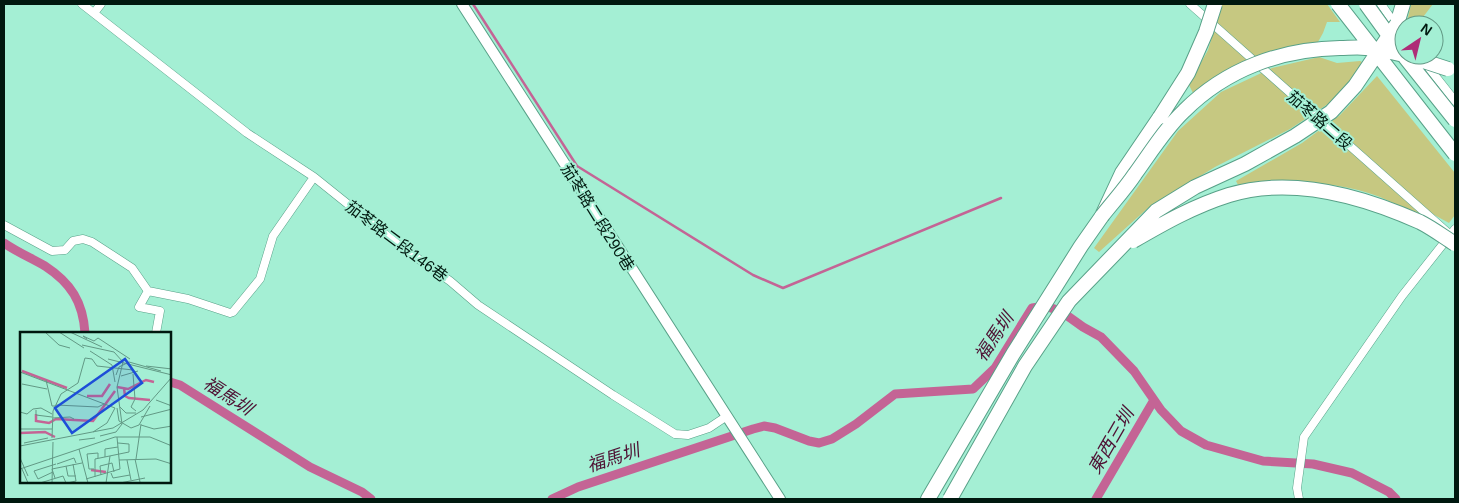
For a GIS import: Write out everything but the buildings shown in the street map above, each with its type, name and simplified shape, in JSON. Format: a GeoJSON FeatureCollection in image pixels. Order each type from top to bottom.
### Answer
{"type":"FeatureCollection","features":[{"type":"Feature","properties":{"kind":"highway"},"geometry":{"type":"LineString","coordinates":[[1102,216],[1122,173],[1188,73],[1206,32],[1215,4]]}},
{"type":"Feature","properties":{"kind":"highway"},"geometry":{"type":"LineString","coordinates":[[1338,4],[1455,154]]}},
{"type":"Feature","properties":{"kind":"highway"},"geometry":{"type":"LineString","coordinates":[[1366,4],[1400,51],[1455,120]]}},
{"type":"Feature","properties":{"kind":"highway"},"geometry":{"type":"LineString","coordinates":[[950,499],[956,493],[1025,366],[1069,301],[1156,211],[1195,187],[1245,164],[1295,136],[1331,112],[1355,86],[1374,59],[1397,24],[1403,4]]}},
{"type":"Feature","properties":{"kind":"highway"},"geometry":{"type":"LineString","coordinates":[[928,499],[972,427],[1022,338],[1081,246],[1134,176],[1165,131],[1204,93],[1230,75],[1260,61],[1299,52],[1330,48],[1366,48],[1394,53]]}},
{"type":"Feature","properties":{"kind":"highway"},"geometry":{"type":"LineString","coordinates":[[1432,65],[1455,73]]}},
{"type":"Feature","properties":{"kind":"highway"},"geometry":{"type":"LineString","coordinates":[[1117,250],[1174,217],[1203,204],[1230,195],[1265,188],[1296,188],[1358,199],[1454,236]]}},
{"type":"Feature","properties":{"kind":"highway"},"geometry":{"type":"LineString","coordinates":[[921,499],[972,427]]}},
{"type":"Feature","properties":{"kind":"street","name":"茄苳路二段146巷"},"geometry":{"type":"LineString","coordinates":[[82,4],[247,133],[314,177],[400,246],[450,281],[478,305],[613,395],[675,434],[688,435],[709,428],[727,416]]}},
{"type":"Feature","properties":{"kind":"street"},"geometry":{"type":"LineString","coordinates":[[94,13],[101,4]]}},
{"type":"Feature","properties":{"kind":"street","name":"茄苳路二段290巷"},"geometry":{"type":"LineString","coordinates":[[462,4],[780,499]]}},
{"type":"Feature","properties":{"kind":"street","name":"茄苳路二段"},"geometry":{"type":"LineString","coordinates":[[1190,4],[1454,236]]}},
{"type":"Feature","properties":{"kind":"street"},"geometry":{"type":"LineString","coordinates":[[1381,4],[1394,23]]}},
{"type":"Feature","properties":{"kind":"street"},"geometry":{"type":"LineString","coordinates":[[1426,65],[1455,101]]}},
{"type":"Feature","properties":{"kind":"street"},"geometry":{"type":"LineString","coordinates":[[4,225],[52,251],[65,250],[73,241],[83,239],[92,242],[132,268],[148,291],[188,299],[230,313],[233,312],[260,279],[273,236],[314,177]]}},
{"type":"Feature","properties":{"kind":"street"},"geometry":{"type":"LineString","coordinates":[[1299,499],[1297,488],[1304,437],[1402,296],[1454,236]]}},
{"type":"Feature","properties":{"kind":"street"},"geometry":{"type":"LineString","coordinates":[[148,291],[139,307],[160,311],[156,332]]}},
{"type":"Feature","properties":{"kind":"green space"},"geometry":{"type":"Polygon","coordinates":[[[1222,4],[1327,4],[1340,22],[1327,22],[1318,42],[1266,53],[1225,72],[1194,95],[1189,85],[1208,50],[1222,4]]]}},
{"type":"Feature","properties":{"kind":"green space"},"geometry":{"type":"Polygon","coordinates":[[[1411,4],[1433,4],[1425,15],[1409,15],[1411,4]]]}},
{"type":"Feature","properties":{"kind":"green space"},"geometry":{"type":"Polygon","coordinates":[[[1319,57],[1337,63],[1362,62],[1353,80],[1331,102],[1290,129],[1215,167],[1148,208],[1099,252],[1094,248],[1178,131],[1221,92],[1272,68],[1319,57]]]}},
{"type":"Feature","properties":{"kind":"green space"},"geometry":{"type":"Polygon","coordinates":[[[1377,76],[1455,173],[1455,215],[1449,223],[1427,211],[1422,217],[1380,197],[1346,187],[1310,183],[1238,185],[1236,181],[1302,143],[1340,115],[1377,76]]]}},
{"type":"Feature","properties":{"kind":"waterway"},"geometry":{"type":"LineString","coordinates":[[473,4],[577,166],[753,275],[783,288],[1001,198]]}},
{"type":"Feature","properties":{"kind":"waterway","name":"福馬圳"},"geometry":{"type":"LineString","coordinates":[[4,243],[45,266],[69,286],[82,312],[85,332]]}},
{"type":"Feature","properties":{"kind":"waterway","name":"福馬圳"},"geometry":{"type":"LineString","coordinates":[[552,499],[578,487],[764,426],[819,443],[832,439],[856,424],[895,394],[973,389],[995,368],[1032,308],[1046,306],[1062,312],[1101,337],[1134,371],[1161,410],[1181,431],[1206,445],[1263,461],[1313,464],[1352,473],[1389,492],[1396,499]]}},
{"type":"Feature","properties":{"kind":"waterway","name":"福馬圳"},"geometry":{"type":"LineString","coordinates":[[171,382],[180,385],[310,467],[362,492],[371,499]]}},
{"type":"Feature","properties":{"kind":"waterway","name":"東西三圳"},"geometry":{"type":"LineString","coordinates":[[1096,499],[1154,400]]}}]}
